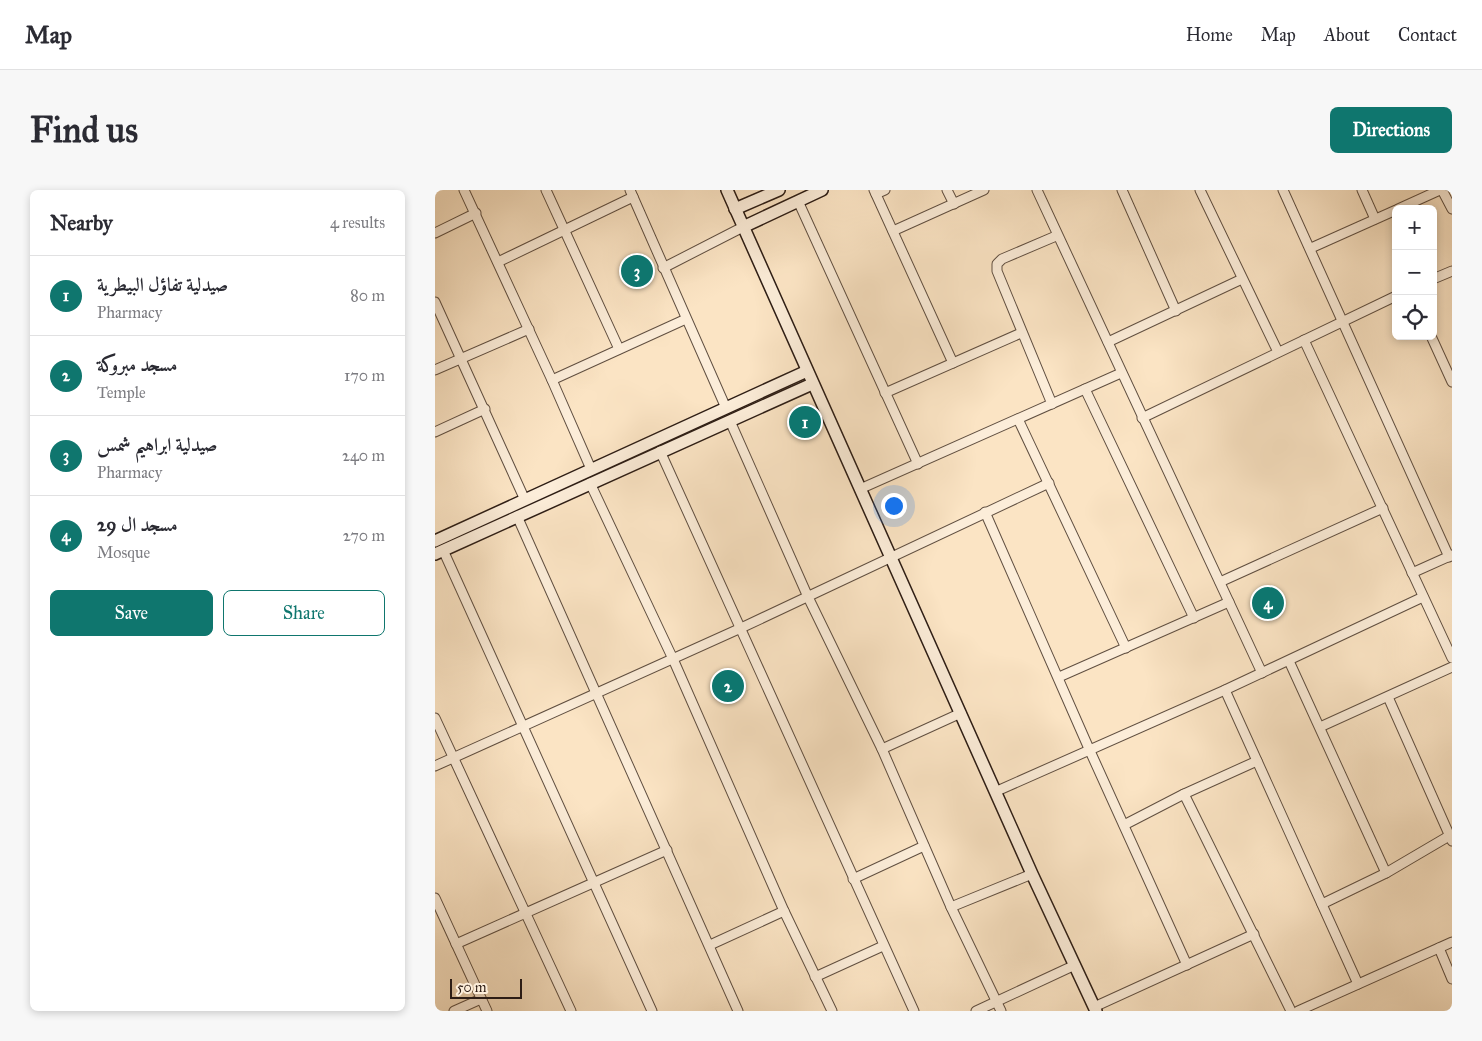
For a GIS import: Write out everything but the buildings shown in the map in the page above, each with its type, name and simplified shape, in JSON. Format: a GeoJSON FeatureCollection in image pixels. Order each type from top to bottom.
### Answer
{"type":"FeatureCollection","features":[{"type":"Feature","properties":{"kind":"main road"},"geometry":{"type":"LineString","coordinates":[[727,190],[1095,1009]]}},
{"type":"Feature","properties":{"kind":"main road"},"geometry":{"type":"LineString","coordinates":[[735,209],[779,190]]}},
{"type":"Feature","properties":{"kind":"main road"},"geometry":{"type":"LineString","coordinates":[[743,227],[822,190]]}},
{"type":"Feature","properties":{"kind":"main road"},"geometry":{"type":"LineString","coordinates":[[764,196],[771,213]]}},
{"type":"Feature","properties":{"kind":"main road"},"geometry":{"type":"LineString","coordinates":[[435,541],[807,371]]}},
{"type":"Feature","properties":{"kind":"main road"},"geometry":{"type":"LineString","coordinates":[[439,552],[813,384]]}},
{"type":"Feature","properties":{"kind":"street"},"geometry":{"type":"LineString","coordinates":[[464,190],[529,329],[591,469]]}},
{"type":"Feature","properties":{"kind":"street"},"geometry":{"type":"LineString","coordinates":[[546,190],[619,349]]}},
{"type":"Feature","properties":{"kind":"street"},"geometry":{"type":"LineString","coordinates":[[885,190],[875,192],[953,363]]}},
{"type":"Feature","properties":{"kind":"street"},"geometry":{"type":"LineString","coordinates":[[947,190],[953,204]]}},
{"type":"Feature","properties":{"kind":"street"},"geometry":{"type":"LineString","coordinates":[[893,230],[984,190]]}},
{"type":"Feature","properties":{"kind":"street"},"geometry":{"type":"LineString","coordinates":[[1037,190],[1056,236],[1262,672]]}},
{"type":"Feature","properties":{"kind":"street"},"geometry":{"type":"LineString","coordinates":[[1122,190],[1176,311]]}},
{"type":"Feature","properties":{"kind":"street"},"geometry":{"type":"LineString","coordinates":[[1200,190],[1277,352]]}},
{"type":"Feature","properties":{"kind":"street"},"geometry":{"type":"LineString","coordinates":[[1283,190],[1450,556],[1412,573]]}},
{"type":"Feature","properties":{"kind":"street"},"geometry":{"type":"LineString","coordinates":[[1362,190],[1375,219]]}},
{"type":"Feature","properties":{"kind":"street"},"geometry":{"type":"LineString","coordinates":[[1406,205],[1441,190],[1452,209]]}},
{"type":"Feature","properties":{"kind":"street"},"geometry":{"type":"LineString","coordinates":[[498,262],[564,230],[631,193],[726,408]]}},
{"type":"Feature","properties":{"kind":"street"},"geometry":{"type":"LineString","coordinates":[[798,201],[918,464]]}},
{"type":"Feature","properties":{"kind":"street"},"geometry":{"type":"LineString","coordinates":[[1311,248],[1392,211]]}},
{"type":"Feature","properties":{"kind":"street"},"geometry":{"type":"LineString","coordinates":[[435,233],[476,213]]}},
{"type":"Feature","properties":{"kind":"street"},"geometry":{"type":"LineString","coordinates":[[663,268],[743,227]]}},
{"type":"Feature","properties":{"kind":"street"},"geometry":{"type":"LineString","coordinates":[[1052,404],[1021,333],[997,270],[997,264],[1056,236]]}},
{"type":"Feature","properties":{"kind":"street"},"geometry":{"type":"LineString","coordinates":[[1437,277],[1452,271]]}},
{"type":"Feature","properties":{"kind":"street"},"geometry":{"type":"LineString","coordinates":[[1107,342],[1242,279]]}},
{"type":"Feature","properties":{"kind":"street"},"geometry":{"type":"LineString","coordinates":[[1142,418],[1392,298]]}},
{"type":"Feature","properties":{"kind":"street"},"geometry":{"type":"LineString","coordinates":[[435,302],[463,358],[525,500]]}},
{"type":"Feature","properties":{"kind":"street"},"geometry":{"type":"LineString","coordinates":[[552,380],[686,319]]}},
{"type":"Feature","properties":{"kind":"street"},"geometry":{"type":"LineString","coordinates":[[435,370],[529,329]]}},
{"type":"Feature","properties":{"kind":"street"},"geometry":{"type":"LineString","coordinates":[[885,393],[1021,333]]}},
{"type":"Feature","properties":{"kind":"street"},"geometry":{"type":"LineString","coordinates":[[1304,340],[1423,597],[1449,640],[1452,658]]}},
{"type":"Feature","properties":{"kind":"street"},"geometry":{"type":"LineString","coordinates":[[1433,340],[1452,382]]}},
{"type":"Feature","properties":{"kind":"street"},"geometry":{"type":"LineString","coordinates":[[1442,360],[1452,355]]}},
{"type":"Feature","properties":{"kind":"street"},"geometry":{"type":"LineString","coordinates":[[860,489],[1121,373]]}},
{"type":"Feature","properties":{"kind":"street"},"geometry":{"type":"LineString","coordinates":[[1085,389],[1193,618]]}},
{"type":"Feature","properties":{"kind":"street"},"geometry":{"type":"LineString","coordinates":[[435,432],[485,409]]}},
{"type":"Feature","properties":{"kind":"street"},"geometry":{"type":"LineString","coordinates":[[1018,419],[1126,648]]}},
{"type":"Feature","properties":{"kind":"street"},"geometry":{"type":"LineString","coordinates":[[730,421],[808,596],[882,749],[951,907],[1001,1011]]}},
{"type":"Feature","properties":{"kind":"street"},"geometry":{"type":"LineString","coordinates":[[661,451],[914,1011]]}},
{"type":"Feature","properties":{"kind":"street"},"geometry":{"type":"LineString","coordinates":[[590,483],[673,659],[784,911],[831,1011]]}},
{"type":"Feature","properties":{"kind":"street"},"geometry":{"type":"LineString","coordinates":[[435,766],[741,628],[1049,483]]}},
{"type":"Feature","properties":{"kind":"street"},"geometry":{"type":"LineString","coordinates":[[1220,582],[1383,508]]}},
{"type":"Feature","properties":{"kind":"street"},"geometry":{"type":"LineString","coordinates":[[985,512],[1090,751],[1187,964]]}},
{"type":"Feature","properties":{"kind":"street"},"geometry":{"type":"LineString","coordinates":[[517,516],[738,1011]]}},
{"type":"Feature","properties":{"kind":"street"},"geometry":{"type":"LineString","coordinates":[[439,552],[524,725],[652,1011]]}},
{"type":"Feature","properties":{"kind":"street"},"geometry":{"type":"LineString","coordinates":[[997,792],[1289,661],[1423,597]]}},
{"type":"Feature","properties":{"kind":"street"},"geometry":{"type":"LineString","coordinates":[[1059,677],[1229,602]]}},
{"type":"Feature","properties":{"kind":"street"},"geometry":{"type":"LineString","coordinates":[[1289,661],[1386,873]]}},
{"type":"Feature","properties":{"kind":"street"},"geometry":{"type":"LineString","coordinates":[[1320,727],[1452,667]]}},
{"type":"Feature","properties":{"kind":"street"},"geometry":{"type":"LineString","coordinates":[[1225,690],[1358,984]]}},
{"type":"Feature","properties":{"kind":"street"},"geometry":{"type":"LineString","coordinates":[[1322,904],[1386,873],[1451,838],[1388,697]]}},
{"type":"Feature","properties":{"kind":"street"},"geometry":{"type":"LineString","coordinates":[[882,749],[961,713]]}},
{"type":"Feature","properties":{"kind":"street"},"geometry":{"type":"LineString","coordinates":[[435,718],[571,1011]]}},
{"type":"Feature","properties":{"kind":"street"},"geometry":{"type":"LineString","coordinates":[[1124,825],[1184,794],[1257,761]]}},
{"type":"Feature","properties":{"kind":"street"},"geometry":{"type":"LineString","coordinates":[[1184,794],[1291,1011]]}},
{"type":"Feature","properties":{"kind":"street"},"geometry":{"type":"LineString","coordinates":[[853,879],[924,846]]}},
{"type":"Feature","properties":{"kind":"street"},"geometry":{"type":"LineString","coordinates":[[456,944],[667,850]]}},
{"type":"Feature","properties":{"kind":"street"},"geometry":{"type":"LineString","coordinates":[[951,907],[1033,874]]}},
{"type":"Feature","properties":{"kind":"street"},"geometry":{"type":"LineString","coordinates":[[435,898],[487,1011]]}},
{"type":"Feature","properties":{"kind":"street"},"geometry":{"type":"LineString","coordinates":[[710,945],[784,911]]}},
{"type":"Feature","properties":{"kind":"street"},"geometry":{"type":"LineString","coordinates":[[1095,1009],[1254,934]]}},
{"type":"Feature","properties":{"kind":"street"},"geometry":{"type":"LineString","coordinates":[[1298,1011],[1452,942]]}},
{"type":"Feature","properties":{"kind":"street"},"geometry":{"type":"LineString","coordinates":[[815,976],[883,946]]}},
{"type":"Feature","properties":{"kind":"street"},"geometry":{"type":"LineString","coordinates":[[1439,948],[1452,978]]}},
{"type":"Feature","properties":{"kind":"street"},"geometry":{"type":"LineString","coordinates":[[976,1011],[1075,964]]}},
{"type":"Feature","properties":{"kind":"street"},"geometry":{"type":"LineString","coordinates":[[454,1011],[481,999]]}},
{"type":"Feature","properties":{"kind":"place","name":"صيدلية ابراهيم شمس"},"geometry":{"type":"Point","coordinates":[637,271]}},
{"type":"Feature","properties":{"kind":"place","name":"صيدلية تفاؤل البيطرية"},"geometry":{"type":"Point","coordinates":[805,422]}},
{"type":"Feature","properties":{"kind":"place","name":"مسجد ال 29"},"geometry":{"type":"Point","coordinates":[1268,603]}},
{"type":"Feature","properties":{"kind":"place","name":"مسجد مبروكة"},"geometry":{"type":"Point","coordinates":[728,686]}}]}
